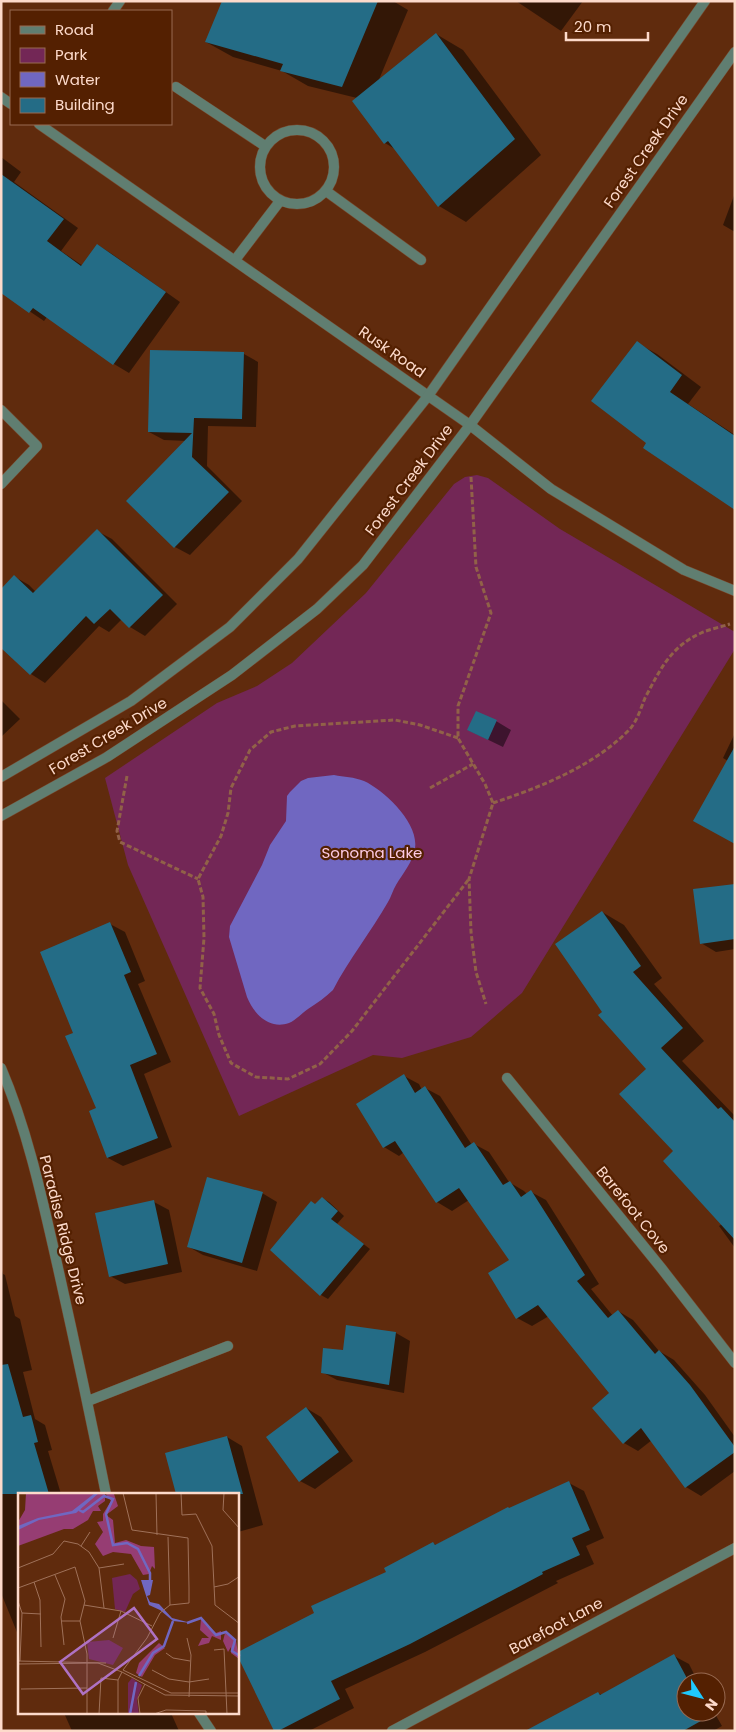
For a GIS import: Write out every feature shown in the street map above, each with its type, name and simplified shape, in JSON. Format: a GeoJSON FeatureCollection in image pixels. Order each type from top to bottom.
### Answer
{"type":"FeatureCollection","features":[{"type":"Feature","properties":{"kind":"street","name":"Forest Creek Drive"},"geometry":{"type":"LineString","coordinates":[[1,777],[131,701],[230,627],[298,559],[428,396],[705,1]]}},
{"type":"Feature","properties":{"kind":"street","name":"Forest Creek Drive"},"geometry":{"type":"LineString","coordinates":[[1,816],[107,757],[232,675],[318,609],[363,565],[470,425],[735,52]]}},
{"type":"Feature","properties":{"kind":"street"},"geometry":{"type":"LineString","coordinates":[[176,87],[265,146]]}},
{"type":"Feature","properties":{"kind":"street","name":"Rusk Road"},"geometry":{"type":"LineString","coordinates":[[41,125],[470,425],[551,489],[684,570],[735,592]]}},
{"type":"Feature","properties":{"kind":"street"},"geometry":{"type":"LineString","coordinates":[[296,129],[308,131],[319,136],[328,145],[333,156],[332,180],[326,191],[316,199],[304,204],[280,201],[269,193],[263,182],[260,170],[260,158],[265,146],[273,137],[284,131],[296,129]]}},
{"type":"Feature","properties":{"kind":"street"},"geometry":{"type":"LineString","coordinates":[[326,191],[422,260]]}},
{"type":"Feature","properties":{"kind":"street"},"geometry":{"type":"LineString","coordinates":[[235,260],[280,201]]}},
{"type":"Feature","properties":{"kind":"street"},"geometry":{"type":"LineString","coordinates":[[1,410],[37,446],[1,484]]}},
{"type":"Feature","properties":{"kind":"street","name":"Paradise Ridge Drive"},"geometry":{"type":"LineString","coordinates":[[1,1068],[10,1089],[42,1196],[88,1401],[106,1493]]}},
{"type":"Feature","properties":{"kind":"street","name":"Barefoot Cove"},"geometry":{"type":"LineString","coordinates":[[507,1078],[662,1269],[735,1363]]}},
{"type":"Feature","properties":{"kind":"street"},"geometry":{"type":"LineString","coordinates":[[88,1401],[228,1346]]}},
{"type":"Feature","properties":{"kind":"street","name":"Barefoot Lane"},"geometry":{"type":"LineString","coordinates":[[392,1731],[735,1548]]}},
{"type":"Feature","properties":{"kind":"street"},"geometry":{"type":"LineString","coordinates":[[200,1714],[211,1731]]}},
{"type":"Feature","properties":{"kind":"path"},"geometry":{"type":"LineString","coordinates":[[471,478],[476,567],[491,613],[458,706],[458,738],[493,803],[469,879],[470,923],[476,972],[486,1004]]}},
{"type":"Feature","properties":{"kind":"path"},"geometry":{"type":"LineString","coordinates":[[493,803],[532,789],[566,773],[610,745],[632,727],[663,665],[671,654],[701,633],[730,624]]}},
{"type":"Feature","properties":{"kind":"path"},"geometry":{"type":"LineString","coordinates":[[458,738],[420,725],[395,720],[294,726],[271,732],[250,750],[231,788],[228,814],[221,836],[198,879],[203,897],[204,938],[200,988],[214,1014],[219,1035],[231,1062],[256,1077],[288,1079],[320,1064],[352,1031],[469,879]]}},
{"type":"Feature","properties":{"kind":"path"},"geometry":{"type":"LineString","coordinates":[[430,788],[473,764]]}},
{"type":"Feature","properties":{"kind":"path"},"geometry":{"type":"LineString","coordinates":[[127,776],[117,832],[120,842],[198,879]]}},
{"type":"Feature","properties":{"kind":"green space","name":"Sonoma Lake"},"geometry":{"type":"Polygon","coordinates":[[[477,475],[488,478],[560,529],[735,632],[735,649],[522,993],[471,1037],[402,1058],[373,1055],[239,1116],[128,865],[105,778],[217,703],[257,686],[292,663],[366,593],[454,484],[465,477],[477,475]]]}},
{"type":"Feature","properties":{"kind":"water"},"geometry":{"type":"Polygon","coordinates":[[[334,775],[364,781],[390,800],[412,828],[415,838],[414,853],[388,902],[333,990],[292,1022],[282,1025],[275,1024],[258,1015],[247,997],[229,937],[230,926],[262,865],[270,845],[286,821],[287,796],[301,781],[308,778],[334,775]]]}},
{"type":"Feature","properties":{"kind":"building"},"geometry":{"type":"Polygon","coordinates":[[[222,1],[378,1],[342,87],[280,71],[283,64],[205,42],[222,1]]]}},
{"type":"Feature","properties":{"kind":"building"},"geometry":{"type":"Polygon","coordinates":[[[436,33],[515,139],[438,207],[388,141],[384,144],[352,101],[436,33]]]}},
{"type":"Feature","properties":{"kind":"building"},"geometry":{"type":"Polygon","coordinates":[[[1,174],[64,219],[47,241],[81,266],[97,244],[166,292],[113,365],[33,308],[29,313],[1,293],[1,174]]]}},
{"type":"Feature","properties":{"kind":"building"},"geometry":{"type":"Polygon","coordinates":[[[637,341],[682,375],[670,392],[735,436],[735,510],[643,448],[646,443],[591,401],[637,341]]]}},
{"type":"Feature","properties":{"kind":"building"},"geometry":{"type":"Polygon","coordinates":[[[150,350],[244,352],[242,419],[194,418],[192,457],[229,492],[174,548],[126,501],[192,433],[148,432],[150,350]]]}},
{"type":"Feature","properties":{"kind":"building"},"geometry":{"type":"Polygon","coordinates":[[[97,529],[163,595],[129,628],[110,609],[94,624],[86,616],[30,675],[1,648],[1,589],[14,575],[33,593],[97,529]]]}},
{"type":"Feature","properties":{"kind":"building"},"geometry":{"type":"Polygon","coordinates":[[[476,711],[497,720],[488,740],[467,730],[476,711]]]}},
{"type":"Feature","properties":{"kind":"building"},"geometry":{"type":"Polygon","coordinates":[[[735,746],[735,844],[693,821],[735,746]]]}},
{"type":"Feature","properties":{"kind":"building"},"geometry":{"type":"Polygon","coordinates":[[[735,884],[735,939],[700,944],[693,889],[735,884]]]}},
{"type":"Feature","properties":{"kind":"building"},"geometry":{"type":"Polygon","coordinates":[[[602,911],[641,966],[633,972],[683,1028],[661,1048],[718,1109],[721,1107],[735,1122],[735,1240],[663,1161],[673,1151],[619,1094],[646,1069],[598,1015],[602,1012],[555,944],[602,911]]]}},
{"type":"Feature","properties":{"kind":"building"},"geometry":{"type":"Polygon","coordinates":[[[110,922],[131,972],[124,975],[157,1054],[130,1065],[158,1138],[107,1158],[89,1111],[96,1108],[65,1036],[73,1033],[40,952],[110,922]]]}},
{"type":"Feature","properties":{"kind":"building"},"geometry":{"type":"Polygon","coordinates":[[[404,1074],[415,1093],[425,1086],[465,1148],[474,1142],[503,1185],[510,1181],[521,1197],[531,1190],[585,1275],[577,1281],[608,1318],[618,1310],[655,1354],[659,1350],[690,1385],[735,1447],[735,1452],[685,1488],[641,1428],[623,1444],[592,1408],[609,1393],[538,1305],[516,1319],[488,1273],[509,1260],[459,1188],[436,1203],[395,1141],[383,1148],[356,1104],[404,1074]]]}},
{"type":"Feature","properties":{"kind":"building"},"geometry":{"type":"Polygon","coordinates":[[[207,1177],[263,1192],[242,1263],[187,1247],[207,1177]]]}},
{"type":"Feature","properties":{"kind":"building"},"geometry":{"type":"Polygon","coordinates":[[[322,1197],[338,1211],[331,1219],[364,1244],[320,1296],[270,1250],[311,1201],[315,1204],[322,1197]]]}},
{"type":"Feature","properties":{"kind":"building"},"geometry":{"type":"Polygon","coordinates":[[[154,1200],[168,1264],[109,1277],[95,1213],[154,1200]]]}},
{"type":"Feature","properties":{"kind":"building"},"geometry":{"type":"Polygon","coordinates":[[[346,1325],[396,1332],[389,1385],[321,1373],[323,1348],[343,1350],[346,1325]]]}},
{"type":"Feature","properties":{"kind":"building"},"geometry":{"type":"Polygon","coordinates":[[[8,1364],[23,1417],[31,1415],[38,1442],[34,1443],[49,1493],[1,1494],[1,1365],[8,1364]]]}},
{"type":"Feature","properties":{"kind":"building"},"geometry":{"type":"Polygon","coordinates":[[[306,1407],[339,1452],[299,1482],[266,1437],[306,1407]]]}},
{"type":"Feature","properties":{"kind":"building"},"geometry":{"type":"Polygon","coordinates":[[[227,1436],[243,1494],[176,1493],[165,1453],[227,1436]]]}},
{"type":"Feature","properties":{"kind":"building"},"geometry":{"type":"Polygon","coordinates":[[[569,1481],[590,1530],[572,1538],[580,1555],[542,1572],[543,1574],[410,1644],[331,1681],[340,1699],[278,1731],[274,1731],[239,1659],[239,1651],[314,1613],[311,1606],[386,1572],[384,1568],[433,1542],[435,1545],[569,1481]]]}},
{"type":"Feature","properties":{"kind":"building"},"geometry":{"type":"Polygon","coordinates":[[[674,1654],[684,1672],[676,1672],[676,1722],[699,1722],[683,1731],[525,1731],[598,1692],[600,1695],[674,1654]]]}}]}
